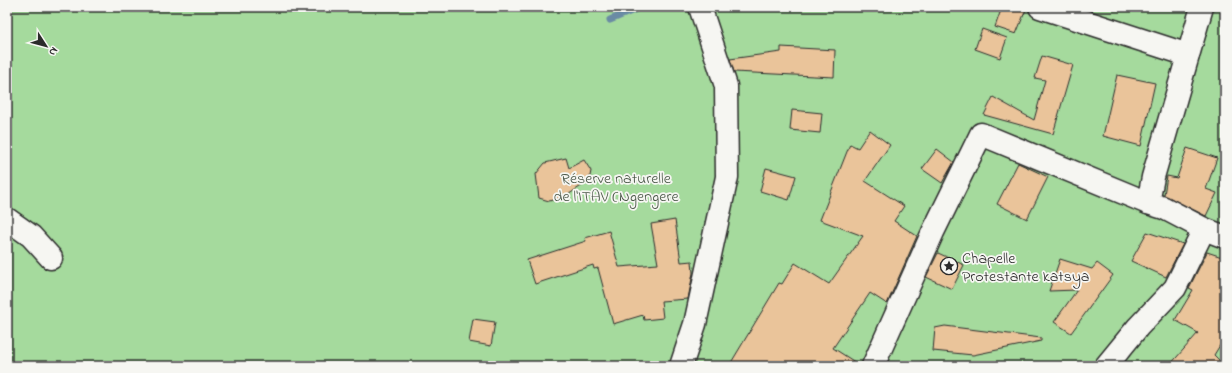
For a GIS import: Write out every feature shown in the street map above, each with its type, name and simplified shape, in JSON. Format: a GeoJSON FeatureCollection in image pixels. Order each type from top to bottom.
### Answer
{"type":"FeatureCollection","features":[{"type":"Feature","properties":{"kind":"street"},"geometry":{"type":"LineString","coordinates":[[681,366],[695,324],[727,177],[726,86],[700,7]]}},
{"type":"Feature","properties":{"kind":"street"},"geometry":{"type":"LineString","coordinates":[[1040,7],[1188,55]]}},
{"type":"Feature","properties":{"kind":"street"},"geometry":{"type":"LineString","coordinates":[[1148,203],[1153,177],[1202,7]]}},
{"type":"Feature","properties":{"kind":"street"},"geometry":{"type":"LineString","coordinates":[[873,366],[933,232],[981,134],[1148,203],[1164,208],[1204,229],[1225,237]]}},
{"type":"Feature","properties":{"kind":"street"},"geometry":{"type":"LineString","coordinates":[[7,220],[31,236],[51,258]]}},
{"type":"Feature","properties":{"kind":"street"},"geometry":{"type":"LineString","coordinates":[[1106,366],[1138,327],[1175,288],[1204,229]]}},
{"type":"Feature","properties":{"kind":"green space","name":"Réserve naturelle de l'ITAV (Ngengere"},"geometry":{"type":"Polygon","coordinates":[[[7,7],[1225,7],[1225,366],[7,366],[7,7]]]}},
{"type":"Feature","properties":{"kind":"building"},"geometry":{"type":"Polygon","coordinates":[[[1002,7],[1027,7],[1016,34],[995,27],[1002,7]]]}},
{"type":"Feature","properties":{"kind":"building"},"geometry":{"type":"Polygon","coordinates":[[[982,29],[1007,38],[1000,58],[975,49],[982,29]]]}},
{"type":"Feature","properties":{"kind":"building"},"geometry":{"type":"Polygon","coordinates":[[[781,47],[835,50],[834,77],[734,72],[730,59],[781,52],[781,47]]]}},
{"type":"Feature","properties":{"kind":"building"},"geometry":{"type":"Polygon","coordinates":[[[1042,56],[1073,65],[1053,134],[984,115],[993,97],[1034,120],[1045,80],[1035,78],[1042,56]]]}},
{"type":"Feature","properties":{"kind":"building"},"geometry":{"type":"Polygon","coordinates":[[[1117,75],[1155,83],[1141,146],[1103,136],[1117,75]]]}},
{"type":"Feature","properties":{"kind":"building"},"geometry":{"type":"Polygon","coordinates":[[[792,110],[822,113],[820,133],[790,130],[792,110]]]}},
{"type":"Feature","properties":{"kind":"building"},"geometry":{"type":"Polygon","coordinates":[[[870,130],[890,145],[865,181],[904,206],[894,221],[917,236],[887,304],[870,293],[833,348],[861,366],[729,366],[779,283],[782,284],[795,263],[829,284],[863,236],[820,220],[850,144],[858,148],[870,130]]]}},
{"type":"Feature","properties":{"kind":"building"},"geometry":{"type":"Polygon","coordinates":[[[1187,148],[1217,158],[1206,189],[1217,193],[1206,216],[1164,195],[1167,176],[1177,178],[1187,148]]]}},
{"type":"Feature","properties":{"kind":"building"},"geometry":{"type":"Polygon","coordinates":[[[937,149],[954,162],[942,183],[922,169],[937,149]]]}},
{"type":"Feature","properties":{"kind":"building"},"geometry":{"type":"Polygon","coordinates":[[[566,158],[569,168],[584,160],[591,171],[589,181],[563,198],[549,201],[539,198],[536,174],[545,163],[566,158]]]}},
{"type":"Feature","properties":{"kind":"building"},"geometry":{"type":"Polygon","coordinates":[[[1018,163],[1048,177],[1027,219],[997,204],[1018,163]]]}},
{"type":"Feature","properties":{"kind":"building"},"geometry":{"type":"Polygon","coordinates":[[[766,168],[796,176],[789,200],[760,191],[766,168]]]}},
{"type":"Feature","properties":{"kind":"building"},"geometry":{"type":"Polygon","coordinates":[[[675,220],[681,262],[692,261],[693,273],[688,299],[661,301],[663,318],[644,320],[643,315],[613,324],[598,268],[594,269],[593,265],[535,284],[527,260],[586,241],[585,238],[609,231],[619,267],[658,264],[651,224],[675,220]]]}},
{"type":"Feature","properties":{"kind":"building"},"geometry":{"type":"Polygon","coordinates":[[[1147,232],[1183,244],[1166,277],[1131,261],[1147,232]]]}},
{"type":"Feature","properties":{"kind":"building"},"geometry":{"type":"Polygon","coordinates":[[[1207,252],[1225,258],[1225,337],[1214,355],[1225,366],[1169,366],[1198,333],[1175,320],[1193,290],[1189,288],[1207,252]]]}},
{"type":"Feature","properties":{"kind":"building"},"geometry":{"type":"Polygon","coordinates":[[[938,253],[964,265],[952,289],[926,277],[938,253]]]}},
{"type":"Feature","properties":{"kind":"building"},"geometry":{"type":"Polygon","coordinates":[[[1060,259],[1092,269],[1097,263],[1113,275],[1071,333],[1054,322],[1077,290],[1049,291],[1060,259]]]}},
{"type":"Feature","properties":{"kind":"building"},"geometry":{"type":"Polygon","coordinates":[[[473,319],[495,322],[491,346],[469,342],[473,319]]]}},
{"type":"Feature","properties":{"kind":"building"},"geometry":{"type":"Polygon","coordinates":[[[945,326],[1041,338],[1041,341],[973,355],[933,351],[935,328],[945,326]]]}},
{"type":"Feature","properties":{"kind":"waterway"},"geometry":{"type":"LineString","coordinates":[[610,20],[641,7]]}},
{"type":"Feature","properties":{"kind":"place","name":"Chapelle Protestante katsya"},"geometry":{"type":"Point","coordinates":[949,266]}}]}
